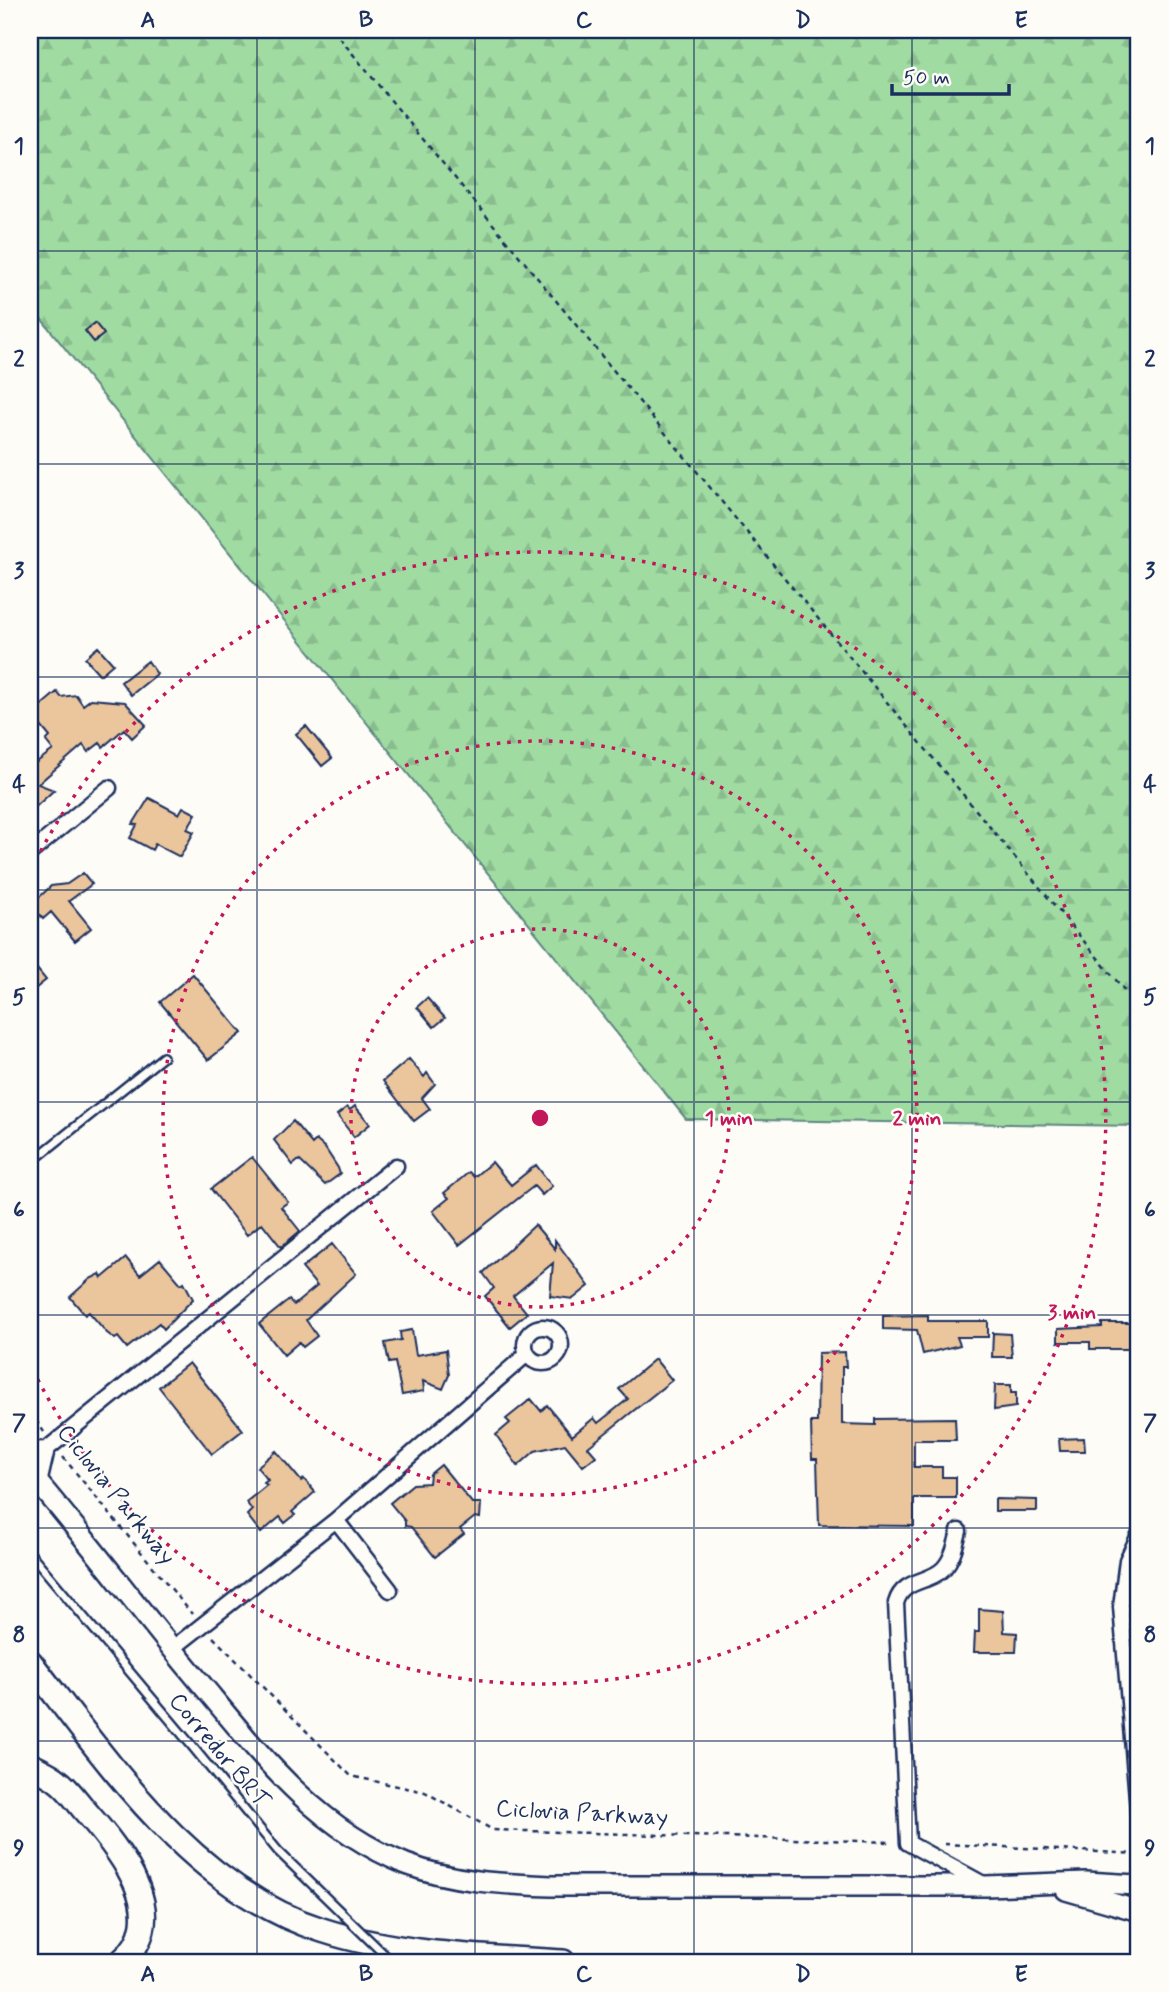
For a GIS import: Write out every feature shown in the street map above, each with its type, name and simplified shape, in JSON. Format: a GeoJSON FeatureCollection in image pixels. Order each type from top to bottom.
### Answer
{"type":"FeatureCollection","features":[{"type":"Feature","properties":{"kind":"highway"},"geometry":{"type":"LineString","coordinates":[[30,1662],[119,1775],[161,1820],[208,1865],[267,1907],[321,1930],[394,1947],[563,1962]]}},
{"type":"Feature","properties":{"kind":"highway"},"geometry":{"type":"LineString","coordinates":[[30,1765],[59,1781],[126,1861],[142,1896],[143,1928],[134,1951],[121,1962]]}},
{"type":"Feature","properties":{"kind":"main road"},"geometry":{"type":"LineString","coordinates":[[34,1479],[273,1770],[322,1816],[363,1844],[407,1864],[446,1876],[497,1883],[552,1886],[986,1886],[1086,1882],[1138,1884],[1132,1894],[1133,1904],[1139,1911]]}},
{"type":"Feature","properties":{"kind":"main road"},"geometry":{"type":"LineString","coordinates":[[1044,1884],[1139,1911]]}},
{"type":"Feature","properties":{"kind":"street"},"geometry":{"type":"LineString","coordinates":[[30,853],[109,788]]}},
{"type":"Feature","properties":{"kind":"street"},"geometry":{"type":"LineString","coordinates":[[34,1479],[49,1446],[396,1166]]}},
{"type":"Feature","properties":{"kind":"street"},"geometry":{"type":"LineString","coordinates":[[172,1649],[336,1520],[527,1354]]}},
{"type":"Feature","properties":{"kind":"street"},"geometry":{"type":"LineString","coordinates":[[30,1450],[49,1446]]}},
{"type":"Feature","properties":{"kind":"street"},"geometry":{"type":"LineString","coordinates":[[336,1520],[390,1590]]}},
{"type":"Feature","properties":{"kind":"street"},"geometry":{"type":"LineString","coordinates":[[959,1531],[947,1566],[940,1572],[907,1586],[899,1593],[896,1603],[908,1843],[986,1886]]}},
{"type":"Feature","properties":{"kind":"street"},"geometry":{"type":"LineString","coordinates":[[1139,1535],[1127,1560],[1121,1607],[1139,1822]]}},
{"type":"Feature","properties":{"kind":"lane"},"geometry":{"type":"LineString","coordinates":[[30,1163],[163,1057]]}},
{"type":"Feature","properties":{"kind":"lane","name":"Corredor BRT"},"geometry":{"type":"LineString","coordinates":[[30,1553],[278,1851],[392,1962]]}},
{"type":"Feature","properties":{"kind":"path"},"geometry":{"type":"LineString","coordinates":[[333,30],[1139,1008]]}},
{"type":"Feature","properties":{"kind":"path","name":"Ciclovia Parkway"},"geometry":{"type":"LineString","coordinates":[[30,1412],[49,1446],[202,1626],[351,1776],[425,1792],[493,1830],[908,1843],[1139,1854]]}},
{"type":"Feature","properties":{"kind":"green space"},"geometry":{"type":"Polygon","coordinates":[[[30,30],[1139,30],[1139,1126],[686,1119],[30,305],[30,30]]]}},
{"type":"Feature","properties":{"kind":"building"},"geometry":{"type":"Polygon","coordinates":[[[95,323],[104,334],[94,342],[85,331],[95,323]]]}},
{"type":"Feature","properties":{"kind":"building"},"geometry":{"type":"Polygon","coordinates":[[[98,647],[113,664],[100,675],[85,658],[98,647]]]}},
{"type":"Feature","properties":{"kind":"building"},"geometry":{"type":"Polygon","coordinates":[[[148,661],[157,674],[131,695],[121,682],[148,661]]]}},
{"type":"Feature","properties":{"kind":"building"},"geometry":{"type":"Polygon","coordinates":[[[57,692],[61,697],[76,695],[83,705],[91,699],[125,702],[146,725],[132,738],[124,729],[103,747],[100,743],[88,752],[83,745],[38,784],[54,790],[30,812],[30,767],[53,750],[46,741],[50,737],[31,714],[57,692]]]}},
{"type":"Feature","properties":{"kind":"building"},"geometry":{"type":"Polygon","coordinates":[[[306,726],[332,758],[322,766],[296,734],[306,726]]]}},
{"type":"Feature","properties":{"kind":"building"},"geometry":{"type":"Polygon","coordinates":[[[149,798],[179,814],[183,807],[196,814],[187,829],[194,832],[180,857],[155,844],[152,850],[130,838],[137,825],[133,824],[149,798]]]}},
{"type":"Feature","properties":{"kind":"building"},"geometry":{"type":"Polygon","coordinates":[[[83,873],[92,884],[69,901],[91,928],[75,941],[51,912],[43,919],[31,905],[51,886],[67,884],[83,873]]]}},
{"type":"Feature","properties":{"kind":"building"},"geometry":{"type":"Polygon","coordinates":[[[37,969],[46,980],[30,993],[30,976],[37,969]]]}},
{"type":"Feature","properties":{"kind":"building"},"geometry":{"type":"Polygon","coordinates":[[[193,974],[242,1033],[208,1060],[160,1002],[193,974]]]}},
{"type":"Feature","properties":{"kind":"building"},"geometry":{"type":"Polygon","coordinates":[[[427,998],[445,1018],[434,1027],[417,1007],[427,998]]]}},
{"type":"Feature","properties":{"kind":"building"},"geometry":{"type":"Polygon","coordinates":[[[409,1059],[424,1077],[427,1073],[435,1084],[422,1098],[430,1109],[414,1121],[383,1081],[409,1059]]]}},
{"type":"Feature","properties":{"kind":"building"},"geometry":{"type":"Polygon","coordinates":[[[355,1106],[370,1124],[354,1137],[337,1115],[347,1107],[350,1110],[355,1106]]]}},
{"type":"Feature","properties":{"kind":"building"},"geometry":{"type":"Polygon","coordinates":[[[293,1121],[312,1144],[316,1140],[325,1148],[338,1168],[340,1174],[325,1185],[299,1160],[293,1165],[274,1140],[293,1121]]]}},
{"type":"Feature","properties":{"kind":"building"},"geometry":{"type":"Polygon","coordinates":[[[252,1157],[288,1202],[281,1207],[300,1231],[281,1247],[262,1223],[247,1235],[211,1189],[252,1157]]]}},
{"type":"Feature","properties":{"kind":"building"},"geometry":{"type":"Polygon","coordinates":[[[492,1162],[511,1185],[536,1165],[552,1186],[542,1195],[534,1186],[459,1245],[433,1211],[449,1198],[444,1193],[469,1172],[474,1177],[492,1162]]]}},
{"type":"Feature","properties":{"kind":"building"},"geometry":{"type":"Polygon","coordinates":[[[535,1225],[555,1249],[555,1240],[589,1286],[573,1299],[550,1296],[553,1263],[513,1296],[527,1313],[510,1327],[485,1296],[494,1288],[483,1273],[535,1225]]]}},
{"type":"Feature","properties":{"kind":"building"},"geometry":{"type":"Polygon","coordinates":[[[332,1244],[356,1274],[306,1320],[317,1336],[303,1347],[299,1342],[284,1355],[259,1324],[289,1300],[294,1305],[317,1286],[302,1268],[332,1244]]]}},
{"type":"Feature","properties":{"kind":"building"},"geometry":{"type":"Polygon","coordinates":[[[126,1258],[140,1275],[160,1259],[181,1284],[184,1282],[193,1299],[164,1329],[159,1323],[127,1348],[118,1337],[115,1339],[107,1333],[89,1312],[85,1315],[70,1297],[90,1279],[100,1274],[102,1278],[126,1258]]]}},
{"type":"Feature","properties":{"kind":"building"},"geometry":{"type":"Polygon","coordinates":[[[928,1315],[928,1321],[988,1321],[988,1337],[957,1337],[960,1345],[923,1354],[917,1330],[883,1329],[883,1316],[928,1315]]]}},
{"type":"Feature","properties":{"kind":"building"},"geometry":{"type":"Polygon","coordinates":[[[1102,1323],[1134,1323],[1134,1328],[1139,1328],[1139,1349],[1090,1349],[1090,1342],[1058,1342],[1058,1329],[1102,1327],[1102,1323]]]}},
{"type":"Feature","properties":{"kind":"building"},"geometry":{"type":"Polygon","coordinates":[[[412,1330],[416,1355],[446,1350],[449,1375],[443,1389],[423,1381],[424,1391],[402,1395],[395,1362],[389,1363],[385,1343],[401,1340],[400,1332],[412,1330]]]}},
{"type":"Feature","properties":{"kind":"building"},"geometry":{"type":"Polygon","coordinates":[[[993,1333],[1010,1334],[1012,1357],[992,1357],[993,1333]]]}},
{"type":"Feature","properties":{"kind":"building"},"geometry":{"type":"Polygon","coordinates":[[[845,1352],[846,1367],[842,1367],[842,1424],[875,1425],[875,1419],[955,1418],[956,1440],[914,1440],[914,1467],[942,1467],[942,1477],[956,1477],[956,1498],[914,1498],[914,1526],[819,1525],[817,1459],[812,1459],[811,1422],[817,1422],[818,1353],[845,1352]]]}},
{"type":"Feature","properties":{"kind":"building"},"geometry":{"type":"Polygon","coordinates":[[[655,1359],[672,1380],[588,1447],[596,1456],[583,1466],[565,1444],[535,1451],[518,1466],[496,1435],[510,1423],[506,1419],[531,1399],[541,1411],[547,1405],[572,1436],[594,1418],[598,1423],[628,1399],[619,1389],[655,1359]]]}},
{"type":"Feature","properties":{"kind":"building"},"geometry":{"type":"Polygon","coordinates":[[[189,1363],[243,1430],[212,1454],[159,1387],[189,1363]]]}},
{"type":"Feature","properties":{"kind":"building"},"geometry":{"type":"Polygon","coordinates":[[[995,1385],[1011,1385],[1011,1393],[1016,1393],[1016,1407],[994,1410],[995,1385]]]}},
{"type":"Feature","properties":{"kind":"building"},"geometry":{"type":"Polygon","coordinates":[[[1084,1438],[1085,1451],[1060,1451],[1059,1439],[1084,1438]]]}},
{"type":"Feature","properties":{"kind":"building"},"geometry":{"type":"Polygon","coordinates":[[[276,1451],[301,1481],[304,1479],[315,1492],[292,1512],[295,1515],[285,1523],[280,1517],[261,1533],[247,1515],[252,1510],[246,1502],[267,1485],[264,1483],[268,1480],[257,1467],[276,1451]]]}},
{"type":"Feature","properties":{"kind":"building"},"geometry":{"type":"Polygon","coordinates":[[[441,1465],[472,1503],[481,1503],[480,1518],[475,1517],[460,1529],[464,1534],[435,1557],[411,1527],[405,1526],[405,1521],[390,1503],[413,1484],[429,1483],[430,1474],[441,1465]]]}},
{"type":"Feature","properties":{"kind":"building"},"geometry":{"type":"Polygon","coordinates":[[[995,1499],[1037,1500],[1037,1511],[995,1511],[995,1499]]]}},
{"type":"Feature","properties":{"kind":"building"},"geometry":{"type":"Polygon","coordinates":[[[979,1609],[1003,1611],[1004,1632],[1017,1633],[1016,1652],[974,1652],[975,1632],[979,1632],[979,1609]]]}}]}
